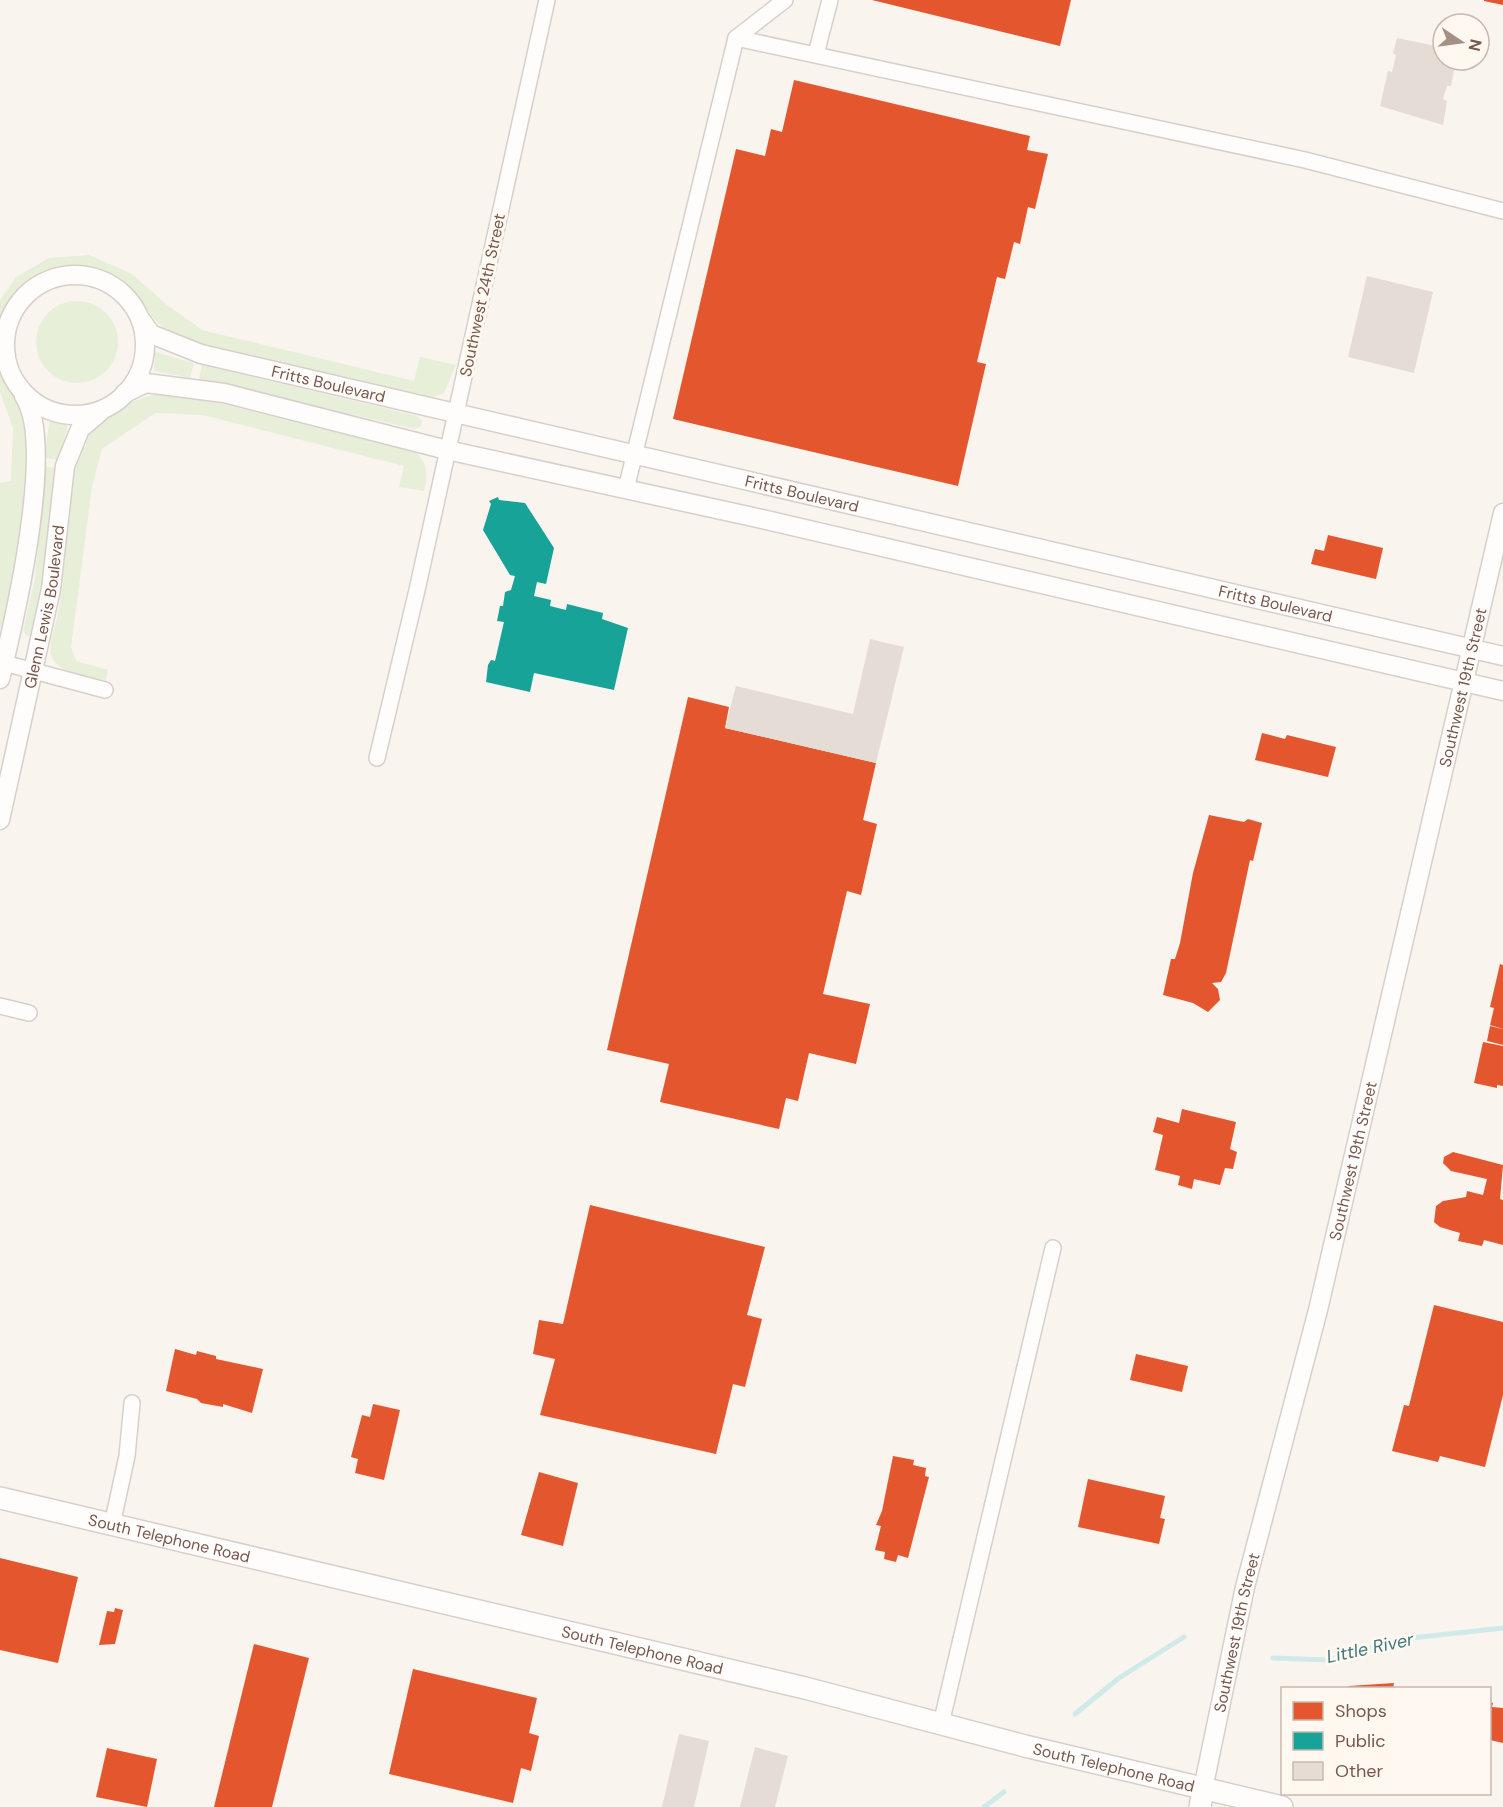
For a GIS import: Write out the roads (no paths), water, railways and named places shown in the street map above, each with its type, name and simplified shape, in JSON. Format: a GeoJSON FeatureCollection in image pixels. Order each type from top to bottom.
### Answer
{"type":"FeatureCollection","features":[{"type":"Feature","properties":{"kind":"main road","name":"South Telephone Road"},"geometry":{"type":"LineString","coordinates":[[0,1498],[774,1680],[940,1724],[1201,1798],[1282,1807]]}},
{"type":"Feature","properties":{"kind":"street","name":"Southwest 24th Street"},"geometry":{"type":"LineString","coordinates":[[377,758],[417,590],[547,0]]}},
{"type":"Feature","properties":{"kind":"street"},"geometry":{"type":"LineString","coordinates":[[626,489],[736,38],[785,0]]}},
{"type":"Feature","properties":{"kind":"street"},"geometry":{"type":"LineString","coordinates":[[816,54],[830,0]]}},
{"type":"Feature","properties":{"kind":"street"},"geometry":{"type":"LineString","coordinates":[[736,38],[1305,160],[1503,211]]}},
{"type":"Feature","properties":{"kind":"street"},"geometry":{"type":"LineString","coordinates":[[66,276],[89,276],[111,285],[129,300],[141,320],[145,344],[142,367],[125,393],[107,408],[90,414],[71,416],[53,412],[33,401],[17,384],[7,363],[5,339],[11,316],[24,297],[43,283],[66,276]]}},
{"type":"Feature","properties":{"kind":"street","name":"Fritts Boulevard"},"geometry":{"type":"LineString","coordinates":[[141,320],[151,334],[201,354],[1503,656]]}},
{"type":"Feature","properties":{"kind":"street","name":"Fritts Boulevard"},"geometry":{"type":"LineString","coordinates":[[125,393],[146,383],[224,393],[447,450],[626,489],[1503,691]]}},
{"type":"Feature","properties":{"kind":"street","name":"Glenn Lewis Boulevard"},"geometry":{"type":"LineString","coordinates":[[2,671],[25,562],[34,462],[34,417],[17,384]]}},
{"type":"Feature","properties":{"kind":"street","name":"Glenn Lewis Boulevard"},"geometry":{"type":"LineString","coordinates":[[0,820],[51,589],[65,466],[80,429],[88,420],[107,408]]}},
{"type":"Feature","properties":{"kind":"street","name":"Southwest 19th Street"},"geometry":{"type":"LineString","coordinates":[[1201,1798],[1245,1587],[1318,1310],[1503,513]]}},
{"type":"Feature","properties":{"kind":"street"},"geometry":{"type":"LineString","coordinates":[[2,671],[33,671],[105,690]]}},
{"type":"Feature","properties":{"kind":"street"},"geometry":{"type":"LineString","coordinates":[[0,1006],[29,1013]]}},
{"type":"Feature","properties":{"kind":"street"},"geometry":{"type":"LineString","coordinates":[[940,1724],[1053,1248]]}},
{"type":"Feature","properties":{"kind":"street"},"geometry":{"type":"LineString","coordinates":[[112,1525],[128,1456],[132,1403]]}},
{"type":"Feature","properties":{"kind":"waterway","name":"Little River"},"geometry":{"type":"LineString","coordinates":[[1273,1658],[1328,1660],[1402,1639],[1503,1628]]}},
{"type":"Feature","properties":{"kind":"waterway","name":"Little River"},"geometry":{"type":"LineString","coordinates":[[1075,1714],[1119,1678],[1184,1637]]}},
{"type":"Feature","properties":{"kind":"waterway","name":"Little River"},"geometry":{"type":"LineString","coordinates":[[984,1807],[1004,1792]]}}]}
